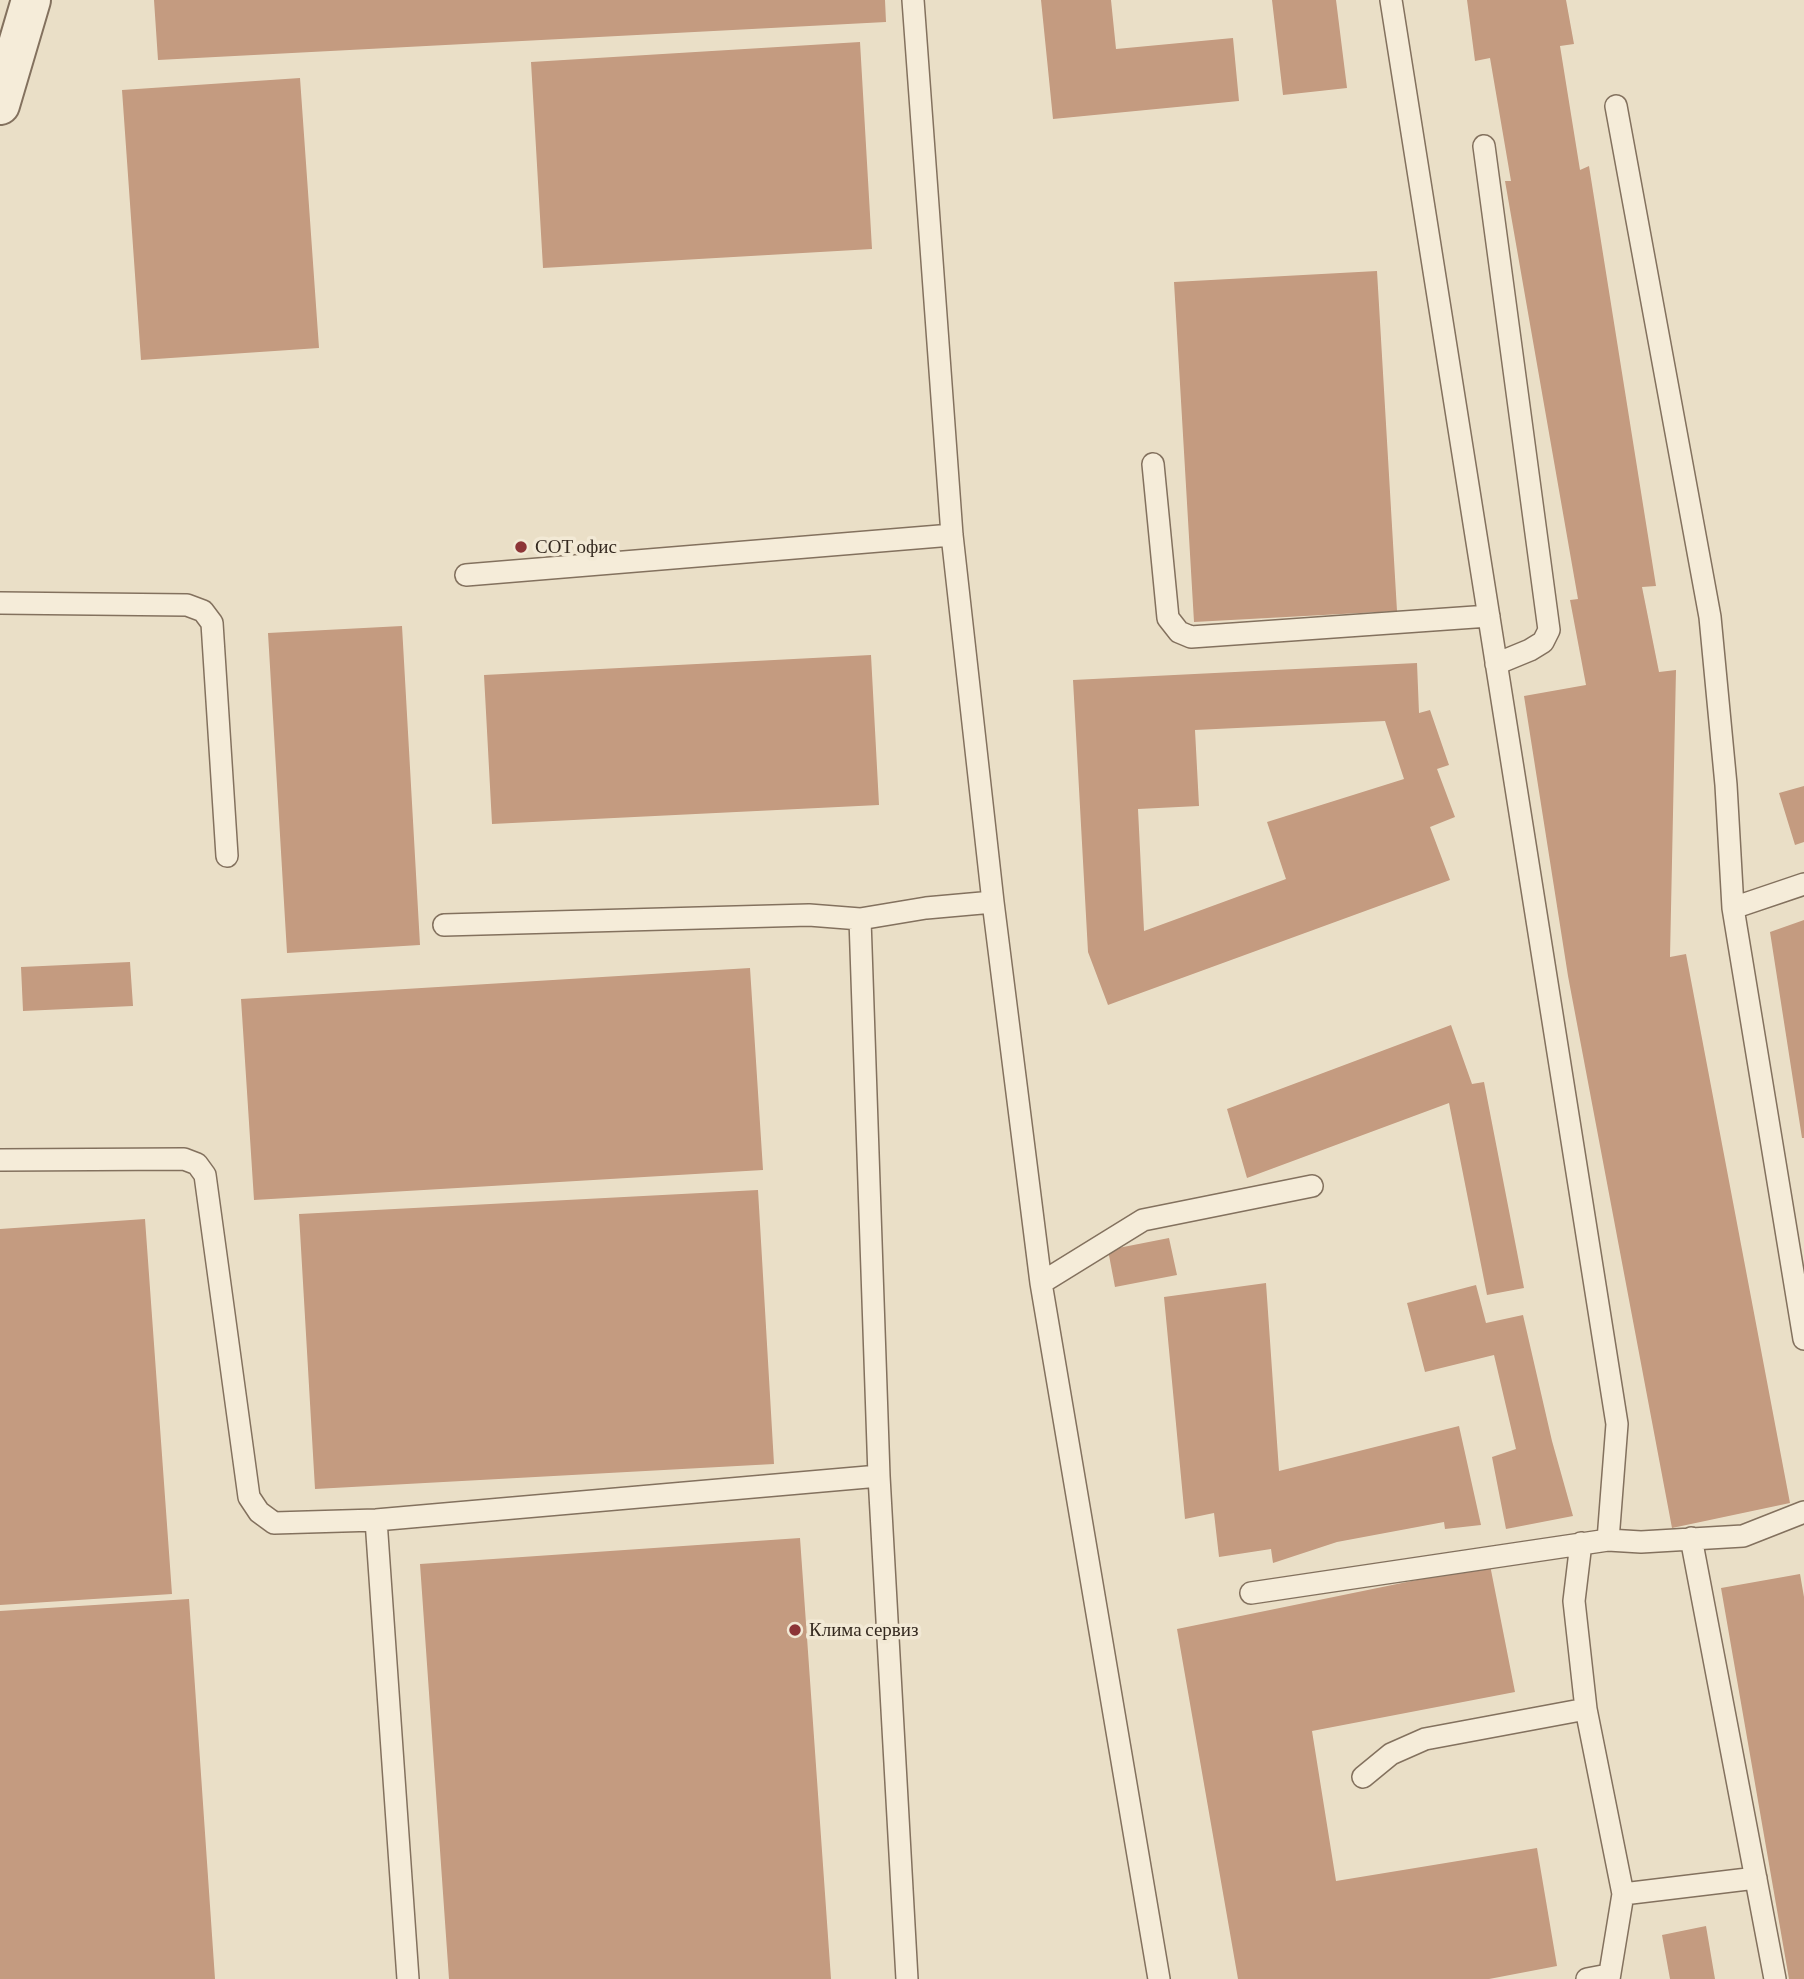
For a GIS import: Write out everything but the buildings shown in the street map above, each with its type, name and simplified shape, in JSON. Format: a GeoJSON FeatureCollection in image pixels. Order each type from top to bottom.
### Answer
{"type":"FeatureCollection","features":[{"type":"Feature","properties":{"kind":"street"},"geometry":{"type":"LineString","coordinates":[[0,105],[31,0]]}},
{"type":"Feature","properties":{"kind":"lane"},"geometry":{"type":"LineString","coordinates":[[913,0],[951,535],[993,902],[1041,1283],[1159,1979]]}},
{"type":"Feature","properties":{"kind":"lane"},"geometry":{"type":"LineString","coordinates":[[1391,0],[1617,1424],[1608,1540]]}},
{"type":"Feature","properties":{"kind":"lane"},"geometry":{"type":"LineString","coordinates":[[1616,106],[1710,617],[1726,785],[1733,908],[1804,1339]]}},
{"type":"Feature","properties":{"kind":"lane"},"geometry":{"type":"LineString","coordinates":[[1485,146],[1549,629],[1543,642],[1496,664]]}},
{"type":"Feature","properties":{"kind":"lane"},"geometry":{"type":"LineString","coordinates":[[1153,464],[1168,618],[1179,632],[1191,637],[1489,616]]}},
{"type":"Feature","properties":{"kind":"lane"},"geometry":{"type":"LineString","coordinates":[[466,575],[951,535]]}},
{"type":"Feature","properties":{"kind":"lane"},"geometry":{"type":"LineString","coordinates":[[0,603],[187,605],[202,611],[212,623],[227,856]]}},
{"type":"Feature","properties":{"kind":"lane"},"geometry":{"type":"LineString","coordinates":[[1733,908],[1804,884]]}},
{"type":"Feature","properties":{"kind":"lane"},"geometry":{"type":"LineString","coordinates":[[444,925],[808,915],[860,919],[926,908],[993,902]]}},
{"type":"Feature","properties":{"kind":"lane"},"geometry":{"type":"LineString","coordinates":[[860,919],[879,1476],[907,1979]]}},
{"type":"Feature","properties":{"kind":"lane"},"geometry":{"type":"LineString","coordinates":[[0,1160],[184,1159],[197,1164],[205,1175],[249,1497],[259,1512],[274,1523],[376,1520],[879,1476]]}},
{"type":"Feature","properties":{"kind":"lane"},"geometry":{"type":"LineString","coordinates":[[1041,1283],[1143,1220],[1312,1186]]}},
{"type":"Feature","properties":{"kind":"lane"},"geometry":{"type":"LineString","coordinates":[[1251,1593],[1608,1540],[1641,1542],[1743,1536],[1804,1513]]}},
{"type":"Feature","properties":{"kind":"lane"},"geometry":{"type":"LineString","coordinates":[[376,1520],[408,1979]]}},
{"type":"Feature","properties":{"kind":"lane"},"geometry":{"type":"LineString","coordinates":[[1691,1538],[1775,1979]]}},
{"type":"Feature","properties":{"kind":"lane"},"geometry":{"type":"LineString","coordinates":[[1581,1544],[1574,1601],[1586,1709],[1623,1894],[1609,1977],[1587,1979]]}},
{"type":"Feature","properties":{"kind":"lane"},"geometry":{"type":"LineString","coordinates":[[1363,1777],[1391,1754],[1425,1739],[1586,1709]]}},
{"type":"Feature","properties":{"kind":"lane"},"geometry":{"type":"LineString","coordinates":[[1623,1894],[1756,1878]]}},
{"type":"Feature","properties":{"kind":"place","name":"СОТ офис"},"geometry":{"type":"Point","coordinates":[521,547]}},
{"type":"Feature","properties":{"kind":"place","name":"Клима сервиз"},"geometry":{"type":"Point","coordinates":[795,1630]}}]}
